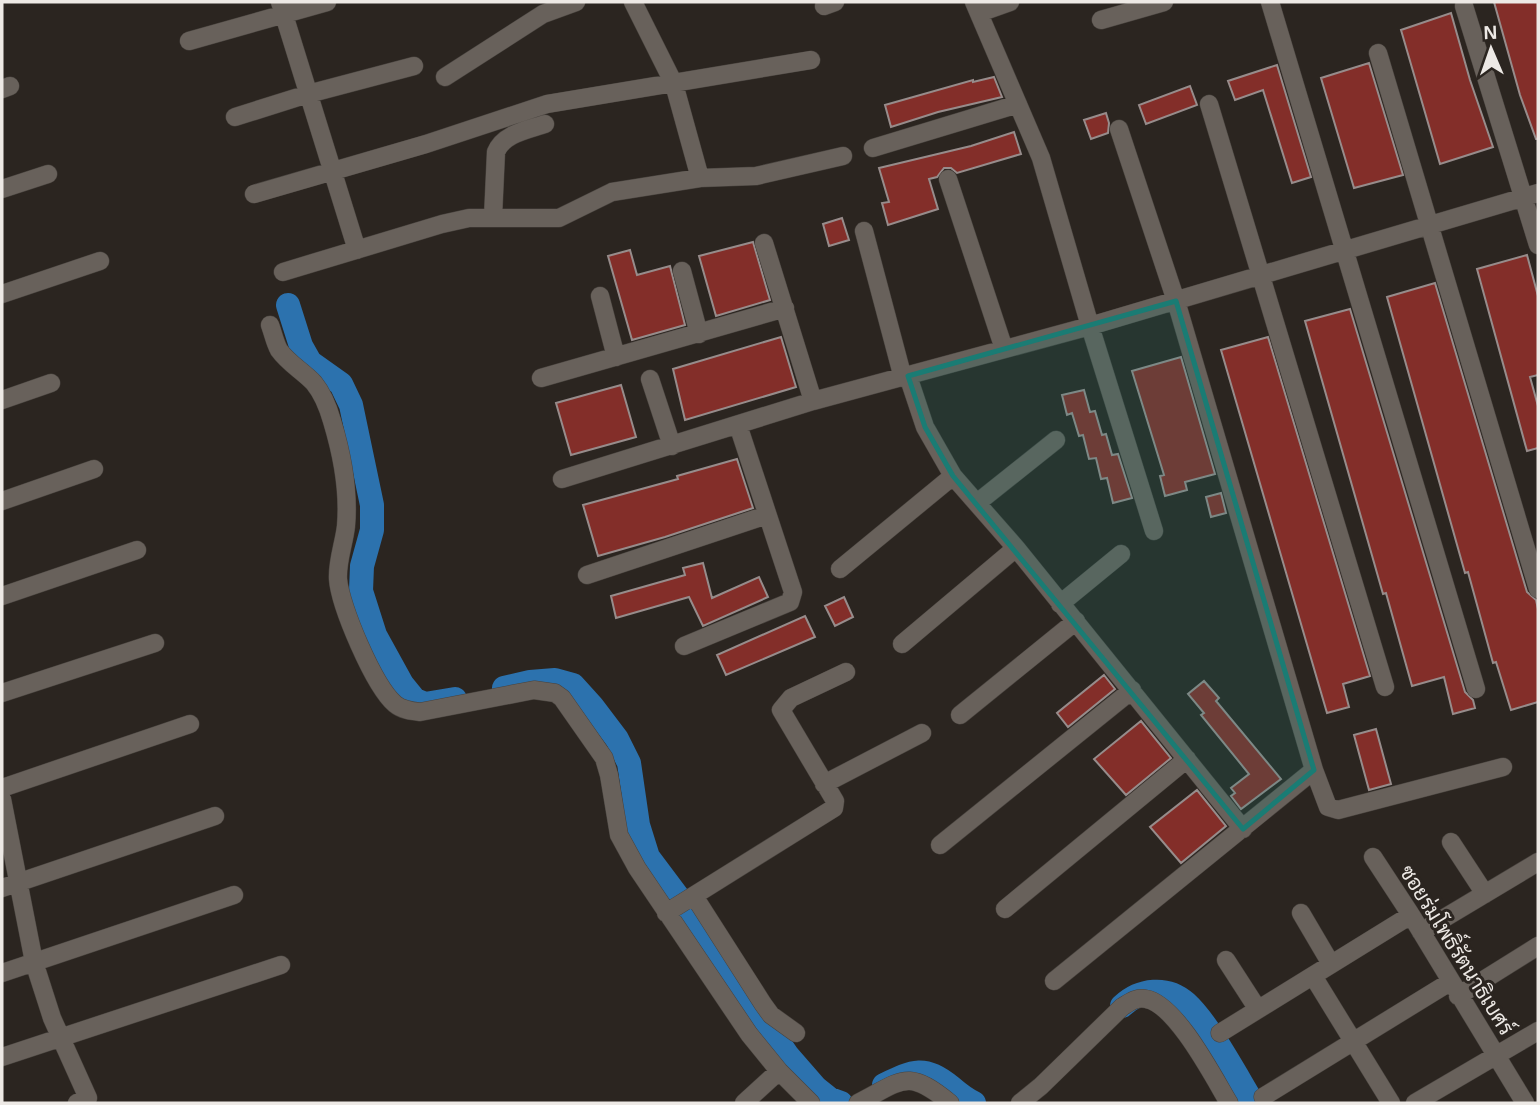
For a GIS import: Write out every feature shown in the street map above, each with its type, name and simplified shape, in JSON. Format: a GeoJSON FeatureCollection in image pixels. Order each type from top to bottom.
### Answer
{"type":"FeatureCollection","features":[{"type":"Feature","properties":{"kind":"street"},"geometry":{"type":"LineString","coordinates":[[189,41],[282,8],[327,2]]}},
{"type":"Feature","properties":{"kind":"street"},"geometry":{"type":"LineString","coordinates":[[444,77],[542,14],[576,2]]}},
{"type":"Feature","properties":{"kind":"street"},"geometry":{"type":"LineString","coordinates":[[633,2],[674,84],[700,178]]}},
{"type":"Feature","properties":{"kind":"street"},"geometry":{"type":"LineString","coordinates":[[1010,2],[977,7],[1041,158],[1154,531]]}},
{"type":"Feature","properties":{"kind":"street"},"geometry":{"type":"LineString","coordinates":[[1101,20],[1164,2]]}},
{"type":"Feature","properties":{"kind":"street"},"geometry":{"type":"LineString","coordinates":[[1270,2],[1476,689]]}},
{"type":"Feature","properties":{"kind":"street"},"geometry":{"type":"LineString","coordinates":[[1464,6],[1532,195],[1538,245]]}},
{"type":"Feature","properties":{"kind":"street"},"geometry":{"type":"LineString","coordinates":[[282,8],[357,250]]}},
{"type":"Feature","properties":{"kind":"street"},"geometry":{"type":"LineString","coordinates":[[1378,53],[1538,589]]}},
{"type":"Feature","properties":{"kind":"street"},"geometry":{"type":"LineString","coordinates":[[254,194],[426,144],[547,104],[811,60]]}},
{"type":"Feature","properties":{"kind":"street"},"geometry":{"type":"LineString","coordinates":[[235,117],[308,94],[414,66]]}},
{"type":"Feature","properties":{"kind":"street"},"geometry":{"type":"LineString","coordinates":[[873,148],[1018,104]]}},
{"type":"Feature","properties":{"kind":"street"},"geometry":{"type":"LineString","coordinates":[[1209,104],[1385,687]]}},
{"type":"Feature","properties":{"kind":"street"},"geometry":{"type":"LineString","coordinates":[[493,217],[496,152],[499,145],[504,139],[545,124]]}},
{"type":"Feature","properties":{"kind":"street"},"geometry":{"type":"LineString","coordinates":[[1119,129],[1176,301],[1314,770],[1328,807],[1338,810],[1503,767]]}},
{"type":"Feature","properties":{"kind":"street"},"geometry":{"type":"LineString","coordinates":[[283,272],[469,218],[559,218],[612,192],[700,178],[756,176],[843,156]]}},
{"type":"Feature","properties":{"kind":"street"},"geometry":{"type":"LineString","coordinates":[[2,189],[48,174]]}},
{"type":"Feature","properties":{"kind":"street"},"geometry":{"type":"LineString","coordinates":[[948,179],[1004,349]]}},
{"type":"Feature","properties":{"kind":"street"},"geometry":{"type":"LineString","coordinates":[[562,479],[813,401],[1090,326],[1532,195]]}},
{"type":"Feature","properties":{"kind":"street"},"geometry":{"type":"LineString","coordinates":[[864,232],[906,377],[925,427],[953,476],[1076,621],[1243,829]]}},
{"type":"Feature","properties":{"kind":"street"},"geometry":{"type":"LineString","coordinates":[[764,243],[813,401]]}},
{"type":"Feature","properties":{"kind":"street"},"geometry":{"type":"LineString","coordinates":[[2,294],[100,261]]}},
{"type":"Feature","properties":{"kind":"street"},"geometry":{"type":"LineString","coordinates":[[682,271],[699,334]]}},
{"type":"Feature","properties":{"kind":"street"},"geometry":{"type":"LineString","coordinates":[[600,296],[616,357]]}},
{"type":"Feature","properties":{"kind":"street"},"geometry":{"type":"LineString","coordinates":[[541,378],[785,308]]}},
{"type":"Feature","properties":{"kind":"street"},"geometry":{"type":"LineString","coordinates":[[270,325],[278,348],[292,365],[313,382],[324,398],[331,416],[347,501],[346,529],[338,576],[340,594],[358,643],[386,693],[395,704],[405,710],[420,712],[534,690],[555,693],[562,698],[604,758],[620,835],[626,851],[670,910],[749,1034],[779,1071],[811,1103]]}},
{"type":"Feature","properties":{"kind":"street"},"geometry":{"type":"LineString","coordinates":[[650,379],[671,446]]}},
{"type":"Feature","properties":{"kind":"street"},"geometry":{"type":"LineString","coordinates":[[2,400],[51,383]]}},
{"type":"Feature","properties":{"kind":"street"},"geometry":{"type":"LineString","coordinates":[[684,646],[790,602],[793,592],[738,425]]}},
{"type":"Feature","properties":{"kind":"street"},"geometry":{"type":"LineString","coordinates":[[977,503],[1056,440]]}},
{"type":"Feature","properties":{"kind":"street"},"geometry":{"type":"LineString","coordinates":[[2,501],[94,469]]}},
{"type":"Feature","properties":{"kind":"street"},"geometry":{"type":"LineString","coordinates":[[840,569],[953,476]]}},
{"type":"Feature","properties":{"kind":"street"},"geometry":{"type":"LineString","coordinates":[[587,575],[767,514]]}},
{"type":"Feature","properties":{"kind":"street"},"geometry":{"type":"LineString","coordinates":[[902,644],[1016,548]]}},
{"type":"Feature","properties":{"kind":"street"},"geometry":{"type":"LineString","coordinates":[[2,596],[137,550]]}},
{"type":"Feature","properties":{"kind":"street"},"geometry":{"type":"LineString","coordinates":[[1060,604],[1121,554]]}},
{"type":"Feature","properties":{"kind":"street"},"geometry":{"type":"LineString","coordinates":[[960,715],[1076,621]]}},
{"type":"Feature","properties":{"kind":"street"},"geometry":{"type":"LineString","coordinates":[[2,693],[155,643]]}},
{"type":"Feature","properties":{"kind":"street"},"geometry":{"type":"LineString","coordinates":[[670,910],[834,808],[835,802],[781,710],[791,698],[846,672]]}},
{"type":"Feature","properties":{"kind":"street"},"geometry":{"type":"LineString","coordinates":[[940,845],[1132,690]]}},
{"type":"Feature","properties":{"kind":"street"},"geometry":{"type":"LineString","coordinates":[[2,788],[190,724]]}},
{"type":"Feature","properties":{"kind":"street"},"geometry":{"type":"LineString","coordinates":[[824,784],[922,733]]}},
{"type":"Feature","properties":{"kind":"street"},"geometry":{"type":"LineString","coordinates":[[1005,909],[1187,759]]}},
{"type":"Feature","properties":{"kind":"street"},"geometry":{"type":"LineString","coordinates":[[1054,981],[1314,770]]}},
{"type":"Feature","properties":{"kind":"street"},"geometry":{"type":"LineString","coordinates":[[2,799],[10,885],[52,1018],[88,1098],[77,1103]]}},
{"type":"Feature","properties":{"kind":"street"},"geometry":{"type":"LineString","coordinates":[[10,885],[215,816]]}},
{"type":"Feature","properties":{"kind":"street"},"geometry":{"type":"LineString","coordinates":[[1451,842],[1485,894]]}},
{"type":"Feature","properties":{"kind":"street","name":"ซอยร่มโพธิ์รัตนาธิเบศร์"},"geometry":{"type":"LineString","coordinates":[[1373,857],[1525,1103]]}},
{"type":"Feature","properties":{"kind":"street"},"geometry":{"type":"LineString","coordinates":[[1421,933],[1538,862]]}},
{"type":"Feature","properties":{"kind":"street"},"geometry":{"type":"LineString","coordinates":[[2,973],[234,895]]}},
{"type":"Feature","properties":{"kind":"street"},"geometry":{"type":"LineString","coordinates":[[692,897],[762,1004],[771,1015],[796,1033]]}},
{"type":"Feature","properties":{"kind":"street"},"geometry":{"type":"LineString","coordinates":[[1301,913],[1331,964]]}},
{"type":"Feature","properties":{"kind":"street"},"geometry":{"type":"LineString","coordinates":[[1220,1032],[1411,915]]}},
{"type":"Feature","properties":{"kind":"street"},"geometry":{"type":"LineString","coordinates":[[1263,1097],[1354,1042],[1538,946]]}},
{"type":"Feature","properties":{"kind":"street"},"geometry":{"type":"LineString","coordinates":[[1226,960],[1257,1008]]}},
{"type":"Feature","properties":{"kind":"street"},"geometry":{"type":"LineString","coordinates":[[2,1057],[281,965]]}},
{"type":"Feature","properties":{"kind":"street"},"geometry":{"type":"LineString","coordinates":[[1313,976],[1391,1103]]}},
{"type":"Feature","properties":{"kind":"street"},"geometry":{"type":"LineString","coordinates":[[1020,1103],[1122,1007],[1133,1000],[1142,999],[1161,1005],[1172,1016],[1193,1043],[1229,1103]]}},
{"type":"Feature","properties":{"kind":"street"},"geometry":{"type":"LineString","coordinates":[[1415,1103],[1538,1031]]}},
{"type":"Feature","properties":{"kind":"street"},"geometry":{"type":"LineString","coordinates":[[744,1103],[779,1071]]}},
{"type":"Feature","properties":{"kind":"street"},"geometry":{"type":"LineString","coordinates":[[858,1103],[902,1080],[913,1080],[924,1083],[950,1103]]}},
{"type":"Feature","properties":{"kind":"highlighted area"},"geometry":{"type":"Polygon","coordinates":[[[1176,301],[1314,770],[1243,829],[953,476],[925,427],[908,376],[1176,301]]]}},
{"type":"Feature","properties":{"kind":"building"},"geometry":{"type":"Polygon","coordinates":[[[1494,2],[1538,2],[1538,139],[1520,95],[1494,2]]]}},
{"type":"Feature","properties":{"kind":"building"},"geometry":{"type":"Polygon","coordinates":[[[1451,13],[1493,147],[1440,164],[1401,30],[1451,13]]]}},
{"type":"Feature","properties":{"kind":"building"},"geometry":{"type":"Polygon","coordinates":[[[1369,63],[1403,175],[1354,188],[1321,78],[1369,63]]]}},
{"type":"Feature","properties":{"kind":"building"},"geometry":{"type":"Polygon","coordinates":[[[1277,65],[1311,177],[1292,183],[1263,90],[1235,100],[1228,81],[1277,65]]]}},
{"type":"Feature","properties":{"kind":"building"},"geometry":{"type":"Polygon","coordinates":[[[994,77],[1002,97],[938,112],[891,127],[885,105],[973,80],[994,77]]]}},
{"type":"Feature","properties":{"kind":"building"},"geometry":{"type":"Polygon","coordinates":[[[1190,86],[1197,105],[1146,124],[1139,105],[1190,86]]]}},
{"type":"Feature","properties":{"kind":"building"},"geometry":{"type":"Polygon","coordinates":[[[1106,113],[1108,133],[1091,139],[1084,120],[1106,113]]]}},
{"type":"Feature","properties":{"kind":"building"},"geometry":{"type":"Polygon","coordinates":[[[1014,132],[1021,154],[957,173],[951,168],[944,168],[937,177],[929,179],[938,209],[888,225],[882,203],[889,202],[879,168],[971,146],[1014,132]]]}},
{"type":"Feature","properties":{"kind":"building"},"geometry":{"type":"Polygon","coordinates":[[[842,218],[849,240],[829,246],[823,224],[842,218]]]}},
{"type":"Feature","properties":{"kind":"building"},"geometry":{"type":"Polygon","coordinates":[[[753,242],[770,300],[716,316],[699,256],[753,242]]]}},
{"type":"Feature","properties":{"kind":"building"},"geometry":{"type":"Polygon","coordinates":[[[630,250],[637,275],[670,266],[685,325],[632,340],[608,256],[630,250]]]}},
{"type":"Feature","properties":{"kind":"building"},"geometry":{"type":"Polygon","coordinates":[[[1527,255],[1538,296],[1538,375],[1530,377],[1538,406],[1538,448],[1527,451],[1477,269],[1527,255]]]}},
{"type":"Feature","properties":{"kind":"building"},"geometry":{"type":"Polygon","coordinates":[[[1435,283],[1527,592],[1536,600],[1538,609],[1538,702],[1511,710],[1496,662],[1493,663],[1468,572],[1465,573],[1387,297],[1435,283]]]}},
{"type":"Feature","properties":{"kind":"building"},"geometry":{"type":"Polygon","coordinates":[[[1350,309],[1465,692],[1473,700],[1475,708],[1453,714],[1444,677],[1412,686],[1386,593],[1383,594],[1305,321],[1350,309]]]}},
{"type":"Feature","properties":{"kind":"building"},"geometry":{"type":"Polygon","coordinates":[[[781,337],[796,387],[685,420],[673,369],[781,337]]]}},
{"type":"Feature","properties":{"kind":"building"},"geometry":{"type":"Polygon","coordinates":[[[1268,337],[1370,676],[1343,684],[1349,707],[1327,713],[1221,350],[1268,337]]]}},
{"type":"Feature","properties":{"kind":"building"},"geometry":{"type":"Polygon","coordinates":[[[1181,357],[1215,474],[1185,482],[1187,490],[1165,496],[1160,476],[1164,475],[1132,371],[1181,357]]]}},
{"type":"Feature","properties":{"kind":"building"},"geometry":{"type":"Polygon","coordinates":[[[621,385],[636,437],[571,455],[556,403],[621,385]]]}},
{"type":"Feature","properties":{"kind":"building"},"geometry":{"type":"Polygon","coordinates":[[[1084,390],[1090,412],[1095,411],[1102,435],[1106,434],[1112,455],[1118,454],[1132,498],[1113,503],[1107,478],[1101,479],[1096,458],[1089,459],[1083,435],[1079,436],[1072,413],[1067,415],[1062,395],[1084,390]]]}},
{"type":"Feature","properties":{"kind":"building"},"geometry":{"type":"Polygon","coordinates":[[[737,459],[753,508],[598,556],[583,505],[678,479],[677,476],[737,459]]]}},
{"type":"Feature","properties":{"kind":"building"},"geometry":{"type":"Polygon","coordinates":[[[1221,493],[1226,513],[1211,517],[1206,497],[1221,493]]]}},
{"type":"Feature","properties":{"kind":"building"},"geometry":{"type":"Polygon","coordinates":[[[703,563],[712,598],[759,577],[768,597],[703,626],[689,597],[616,618],[611,596],[685,575],[683,568],[703,563]]]}},
{"type":"Feature","properties":{"kind":"building"},"geometry":{"type":"Polygon","coordinates":[[[844,597],[853,617],[835,626],[825,606],[844,597]]]}},
{"type":"Feature","properties":{"kind":"building"},"geometry":{"type":"Polygon","coordinates":[[[805,616],[815,637],[726,675],[717,655],[805,616]]]}},
{"type":"Feature","properties":{"kind":"building"},"geometry":{"type":"Polygon","coordinates":[[[1104,675],[1115,689],[1068,727],[1057,713],[1104,675]]]}},
{"type":"Feature","properties":{"kind":"building"},"geometry":{"type":"Polygon","coordinates":[[[1204,681],[1219,698],[1216,701],[1281,779],[1241,809],[1231,796],[1235,793],[1231,788],[1249,774],[1201,715],[1204,713],[1188,694],[1204,681]]]}},
{"type":"Feature","properties":{"kind":"building"},"geometry":{"type":"Polygon","coordinates":[[[1141,721],[1171,758],[1126,795],[1094,759],[1141,721]]]}},
{"type":"Feature","properties":{"kind":"building"},"geometry":{"type":"Polygon","coordinates":[[[1376,729],[1391,784],[1369,790],[1354,735],[1376,729]]]}},
{"type":"Feature","properties":{"kind":"building"},"geometry":{"type":"Polygon","coordinates":[[[1197,790],[1226,826],[1181,863],[1150,827],[1197,790]]]}},
{"type":"Feature","properties":{"kind":"waterway"},"geometry":{"type":"LineString","coordinates":[[288,305],[301,346],[310,362],[341,384],[351,405],[372,505],[372,530],[362,566],[361,591],[375,635],[402,684],[415,700],[425,704],[455,699]]}},
{"type":"Feature","properties":{"kind":"waterway"},"geometry":{"type":"LineString","coordinates":[[504,688],[555,680],[573,685],[592,706],[617,739],[629,763],[638,825],[648,857],[788,1056],[815,1087],[830,1099],[841,1103]]}},
{"type":"Feature","properties":{"kind":"waterway"},"geometry":{"type":"LineString","coordinates":[[1122,1006],[1137,996],[1154,992],[1171,994],[1186,1003],[1213,1036],[1253,1103]]}},
{"type":"Feature","properties":{"kind":"waterway"},"geometry":{"type":"LineString","coordinates":[[884,1085],[903,1076],[926,1073],[934,1075],[974,1103]]}}]}
